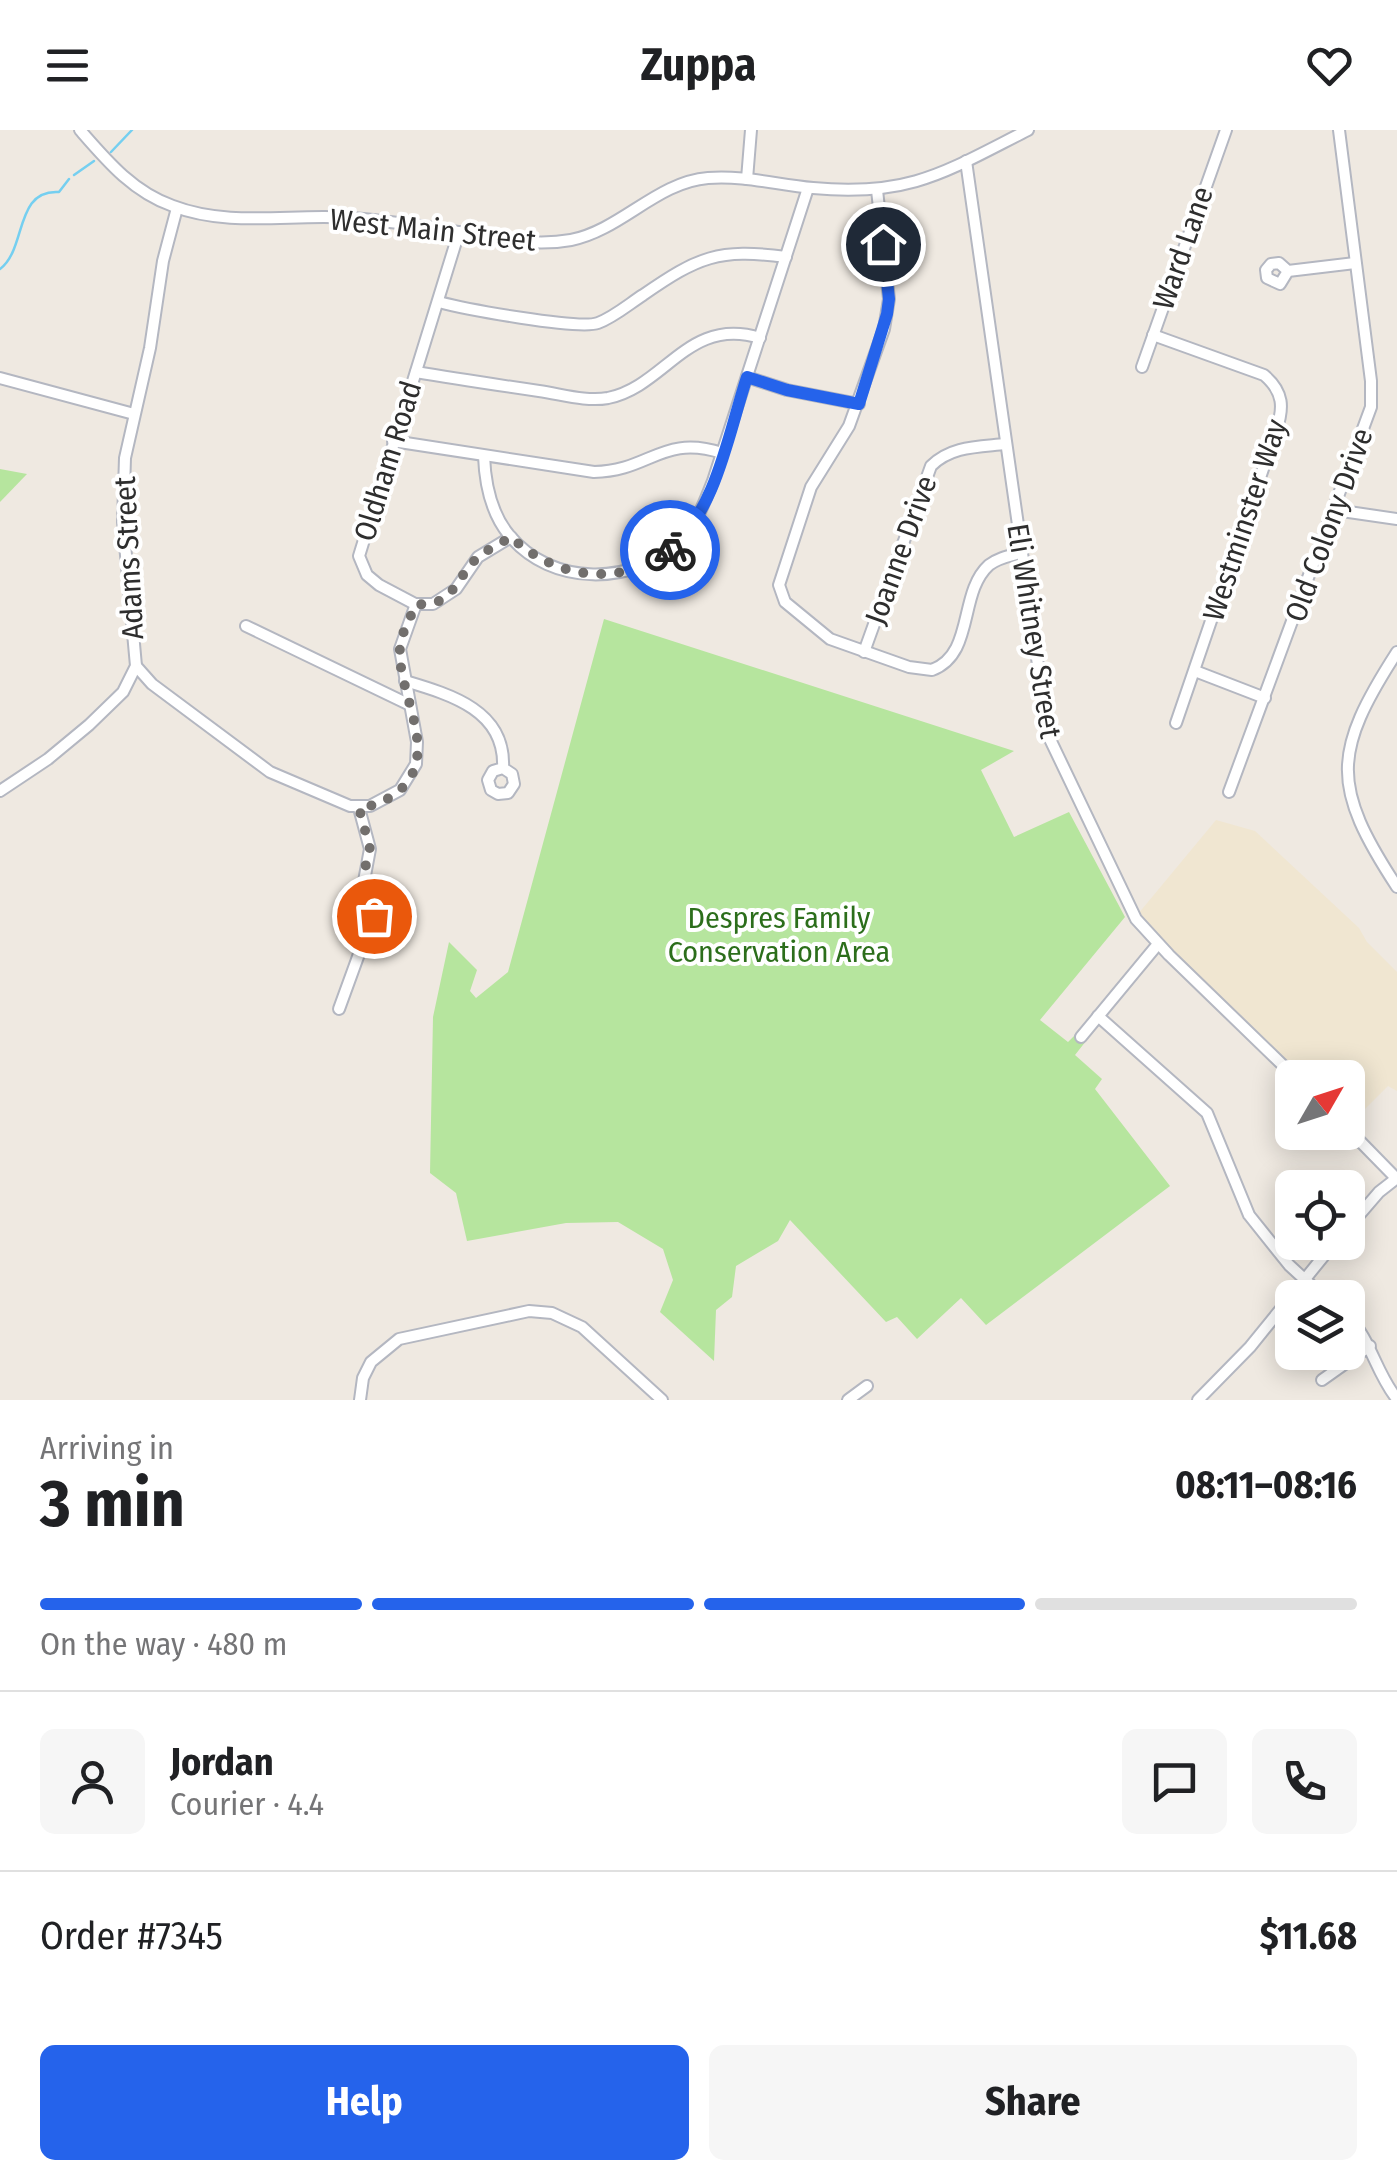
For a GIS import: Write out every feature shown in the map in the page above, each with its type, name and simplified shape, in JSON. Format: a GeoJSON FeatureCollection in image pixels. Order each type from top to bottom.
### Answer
{"type":"FeatureCollection","features":[{"type":"Feature","properties":{"kind":"street","name":"West Main Street"},"geometry":{"type":"LineString","coordinates":[[80,130],[121,175],[177,208],[222,217],[353,218],[515,241],[568,240],[602,230],[685,183],[712,178],[808,188],[877,190],[919,182],[1028,130]]}},
{"type":"Feature","properties":{"kind":"street"},"geometry":{"type":"LineString","coordinates":[[747,179],[751,130]]}},
{"type":"Feature","properties":{"kind":"street","name":"Ward Lane"},"geometry":{"type":"LineString","coordinates":[[1142,367],[1226,130]]}},
{"type":"Feature","properties":{"kind":"street","name":"Old Colony Drive"},"geometry":{"type":"LineString","coordinates":[[1230,792],[1371,407],[1371,380],[1339,130]]}},
{"type":"Feature","properties":{"kind":"street","name":"Eli Whitney Street"},"geometry":{"type":"LineString","coordinates":[[966,161],[1048,735],[1128,906],[1158,944],[1277,1060]]}},
{"type":"Feature","properties":{"kind":"street"},"geometry":{"type":"LineString","coordinates":[[484,456],[488,491],[501,522],[511,537],[536,557],[576,573],[622,573],[647,565],[669,551],[689,531],[702,510],[808,188]]}},
{"type":"Feature","properties":{"kind":"street"},"geometry":{"type":"LineString","coordinates":[[877,190],[889,299],[884,328],[859,404],[841,442],[811,486],[780,586],[785,602],[821,633],[844,646],[922,670],[946,664],[953,656],[984,571],[996,561],[1020,553]]}},
{"type":"Feature","properties":{"kind":"street","name":"Adams Street"},"geometry":{"type":"LineString","coordinates":[[0,791],[90,725],[123,692],[136,666],[123,500],[127,449],[177,208]]}},
{"type":"Feature","properties":{"kind":"street","name":"Oldham Road"},"geometry":{"type":"LineString","coordinates":[[416,604],[373,580],[359,556],[459,232]]}},
{"type":"Feature","properties":{"kind":"street"},"geometry":{"type":"LineString","coordinates":[[439,302],[586,325],[612,316],[696,261],[729,254],[786,257]]}},
{"type":"Feature","properties":{"kind":"street"},"geometry":{"type":"LineString","coordinates":[[1288,271],[1356,262]]}},
{"type":"Feature","properties":{"kind":"street"},"geometry":{"type":"LineString","coordinates":[[416,372],[573,397],[606,398],[625,391],[713,336],[733,331],[760,338]]}},
{"type":"Feature","properties":{"kind":"street","name":"Westminster Way"},"geometry":{"type":"LineString","coordinates":[[1153,335],[1264,375],[1276,386],[1282,406],[1176,724]]}},
{"type":"Feature","properties":{"kind":"street"},"geometry":{"type":"LineString","coordinates":[[747,377],[787,390],[859,404]]}},
{"type":"Feature","properties":{"kind":"street"},"geometry":{"type":"LineString","coordinates":[[0,378],[134,414]]}},
{"type":"Feature","properties":{"kind":"street"},"geometry":{"type":"LineString","coordinates":[[393,442],[594,472],[625,468],[676,446],[722,452]]}},
{"type":"Feature","properties":{"kind":"street","name":"Joanne Drive"},"geometry":{"type":"LineString","coordinates":[[864,652],[931,466],[960,449],[1004,444]]}},
{"type":"Feature","properties":{"kind":"street"},"geometry":{"type":"LineString","coordinates":[[1335,510],[1397,519]]}},
{"type":"Feature","properties":{"kind":"street"},"geometry":{"type":"LineString","coordinates":[[136,666],[152,684],[270,772],[319,795],[359,808],[370,806],[391,797],[412,774],[418,742],[400,650],[416,604],[443,600],[456,589],[478,557],[511,537]]}},
{"type":"Feature","properties":{"kind":"street"},"geometry":{"type":"LineString","coordinates":[[246,626],[410,705]]}},
{"type":"Feature","properties":{"kind":"street"},"geometry":{"type":"LineString","coordinates":[[1397,652],[1360,713],[1349,758],[1354,813],[1366,840],[1397,887]]}},
{"type":"Feature","properties":{"kind":"street"},"geometry":{"type":"LineString","coordinates":[[1195,671],[1265,698]]}},
{"type":"Feature","properties":{"kind":"street"},"geometry":{"type":"LineString","coordinates":[[405,681],[483,714],[500,737],[504,768]]}},
{"type":"Feature","properties":{"kind":"street"},"geometry":{"type":"LineString","coordinates":[[340,1009],[375,910],[374,898],[364,881],[370,849],[359,808]]}},
{"type":"Feature","properties":{"kind":"street"},"geometry":{"type":"LineString","coordinates":[[1081,1037],[1158,944]]}},
{"type":"Feature","properties":{"kind":"street"},"geometry":{"type":"LineString","coordinates":[[1098,1016],[1207,1112],[1243,1205],[1304,1280],[1321,1260]]}},
{"type":"Feature","properties":{"kind":"street"},"geometry":{"type":"LineString","coordinates":[[1365,1146],[1396,1178],[1365,1207]]}},
{"type":"Feature","properties":{"kind":"street"},"geometry":{"type":"LineString","coordinates":[[360,1400],[363,1378],[372,1362],[399,1339],[529,1311],[552,1313],[582,1327],[662,1400]]}},
{"type":"Feature","properties":{"kind":"street"},"geometry":{"type":"LineString","coordinates":[[1198,1400],[1275,1316]]}},
{"type":"Feature","properties":{"kind":"street"},"geometry":{"type":"LineString","coordinates":[[1365,1339],[1397,1399]]}},
{"type":"Feature","properties":{"kind":"street"},"geometry":{"type":"LineString","coordinates":[[1322,1380],[1370,1346]]}},
{"type":"Feature","properties":{"kind":"street"},"geometry":{"type":"LineString","coordinates":[[848,1400],[867,1386]]}},
{"type":"Feature","properties":{"kind":"shaded area"},"geometry":{"type":"Polygon","coordinates":[[[1216,820],[1255,831],[1359,928],[1367,942],[1397,972],[1397,1091],[1388,1086],[1365,1109],[1365,1060],[1283,1060],[1138,914],[1216,820]]]}},
{"type":"Feature","properties":{"kind":"green space"},"geometry":{"type":"Polygon","coordinates":[[[0,469],[27,474],[0,502],[0,469]]]}},
{"type":"Feature","properties":{"kind":"green space","name":"Despres Family Conservation Area"},"geometry":{"type":"Polygon","coordinates":[[[604,619],[1014,751],[981,770],[1014,837],[1069,812],[1125,917],[1040,1020],[1068,1042],[1077,1033],[1086,1041],[1075,1055],[1102,1079],[1095,1089],[1170,1186],[986,1325],[961,1298],[917,1339],[897,1317],[886,1322],[790,1220],[778,1241],[736,1266],[732,1297],[716,1310],[714,1361],[660,1312],[673,1280],[663,1249],[618,1222],[566,1223],[467,1241],[456,1193],[430,1173],[433,1017],[449,942],[477,970],[470,991],[476,998],[508,972],[604,619]]]}},
{"type":"Feature","properties":{"kind":"waterway"},"geometry":{"type":"LineString","coordinates":[[111,152],[132,130]]}},
{"type":"Feature","properties":{"kind":"waterway"},"geometry":{"type":"LineString","coordinates":[[74,175],[94,161]]}},
{"type":"Feature","properties":{"kind":"waterway"},"geometry":{"type":"LineString","coordinates":[[0,269],[8,260],[35,200],[59,192],[69,179]]}},
{"type":"Feature","properties":{"kind":"way so far"},"geometry":{"type":"LineString","coordinates":[[374,916],[376,904],[363,876],[370,849],[359,808],[382,802],[400,790],[416,764],[418,742],[400,650],[416,604],[443,600],[456,589],[478,557],[511,537],[536,557],[576,573],[622,573],[647,565],[670,550]]}},
{"type":"Feature","properties":{"kind":"route"},"geometry":{"type":"LineString","coordinates":[[670,550],[702,510],[747,377],[787,390],[859,404],[887,314],[883,244]]}}]}
